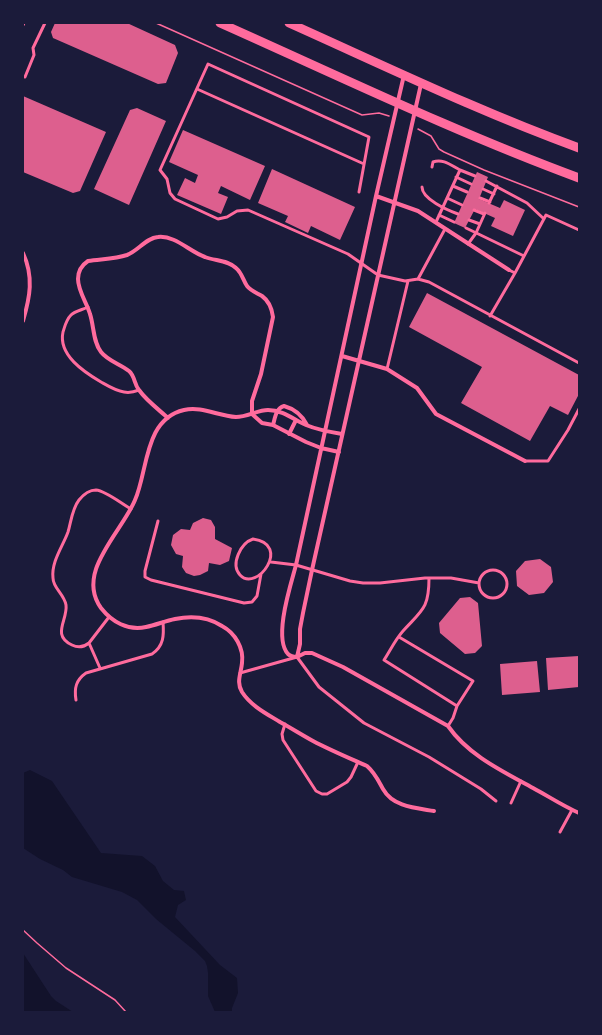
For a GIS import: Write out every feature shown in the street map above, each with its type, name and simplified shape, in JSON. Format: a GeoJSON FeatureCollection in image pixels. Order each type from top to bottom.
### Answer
{"type":"FeatureCollection","features":[{"type":"Feature","properties":{"kind":"main road"},"geometry":{"type":"LineString","coordinates":[[220,23],[415,111],[525,158],[579,178]]}},
{"type":"Feature","properties":{"kind":"main road"},"geometry":{"type":"LineString","coordinates":[[289,23],[421,83],[535,132],[579,148]]}},
{"type":"Feature","properties":{"kind":"street"},"geometry":{"type":"LineString","coordinates":[[404,75],[285,609],[282,625],[285,650],[289,655],[297,658],[306,653],[312,653],[343,667],[448,726],[464,745],[483,759],[579,813]]}},
{"type":"Feature","properties":{"kind":"street"},"geometry":{"type":"LineString","coordinates":[[297,658],[300,644],[300,629],[312,570],[421,83]]}},
{"type":"Feature","properties":{"kind":"street"},"geometry":{"type":"LineString","coordinates":[[376,196],[418,211],[509,270]]}},
{"type":"Feature","properties":{"kind":"street"},"geometry":{"type":"LineString","coordinates":[[168,418],[139,390],[134,376],[130,371],[106,358],[101,352],[98,346],[88,307],[78,284],[79,271],[83,264],[88,261],[126,255],[134,252],[156,237],[164,237],[172,240],[205,257],[227,263],[236,268],[250,290],[262,297],[267,302],[272,310],[273,317],[261,374],[252,401],[252,414],[262,423],[273,425],[289,434],[321,448],[339,452]]}},
{"type":"Feature","properties":{"kind":"street"},"geometry":{"type":"LineString","coordinates":[[23,253],[30,276],[30,296],[23,321]]}},
{"type":"Feature","properties":{"kind":"street"},"geometry":{"type":"LineString","coordinates":[[342,356],[387,369],[417,388],[436,414],[525,461]]}},
{"type":"Feature","properties":{"kind":"street"},"geometry":{"type":"LineString","coordinates":[[273,425],[277,412],[284,406],[296,411],[303,417],[307,426]]}},
{"type":"Feature","properties":{"kind":"street"},"geometry":{"type":"LineString","coordinates":[[342,434],[307,426],[287,414],[268,410],[237,417],[193,408],[175,413],[162,423],[149,447],[139,490],[131,509],[96,568],[94,576],[94,593],[101,607],[109,617],[121,625],[135,628],[146,627],[184,617],[210,621],[223,626],[235,638],[240,647],[242,656],[239,684],[246,697],[263,711],[313,741],[367,766],[374,772],[384,790],[391,798],[400,804],[434,811]]}},
{"type":"Feature","properties":{"kind":"street"},"geometry":{"type":"LineString","coordinates":[[289,434],[296,420]]}},
{"type":"Feature","properties":{"kind":"lane"},"geometry":{"type":"LineString","coordinates":[[25,77],[34,55],[33,48],[45,23]]}},
{"type":"Feature","properties":{"kind":"lane"},"geometry":{"type":"LineString","coordinates":[[358,192],[369,142],[369,137],[367,135],[208,64],[160,170],[167,179],[170,193],[175,199],[218,219],[227,217],[237,211],[248,210],[348,254],[378,275],[408,281],[418,279],[429,282],[579,363]]}},
{"type":"Feature","properties":{"kind":"lane"},"geometry":{"type":"LineString","coordinates":[[197,89],[364,164]]}},
{"type":"Feature","properties":{"kind":"lane"},"geometry":{"type":"LineString","coordinates":[[432,167],[434,162],[443,161],[475,176]]}},
{"type":"Feature","properties":{"kind":"lane"},"geometry":{"type":"LineString","coordinates":[[436,222],[460,170]]}},
{"type":"Feature","properties":{"kind":"lane"},"geometry":{"type":"LineString","coordinates":[[456,177],[471,184]]}},
{"type":"Feature","properties":{"kind":"lane"},"geometry":{"type":"LineString","coordinates":[[486,181],[527,203],[544,219]]}},
{"type":"Feature","properties":{"kind":"lane"},"geometry":{"type":"LineString","coordinates":[[453,186],[467,192]]}},
{"type":"Feature","properties":{"kind":"lane"},"geometry":{"type":"LineString","coordinates":[[480,198],[490,203],[497,186]]}},
{"type":"Feature","properties":{"kind":"lane"},"geometry":{"type":"LineString","coordinates":[[422,187],[422,191],[425,196],[458,214]]}},
{"type":"Feature","properties":{"kind":"lane"},"geometry":{"type":"LineString","coordinates":[[483,189],[494,194]]}},
{"type":"Feature","properties":{"kind":"lane"},"geometry":{"type":"LineString","coordinates":[[447,198],[462,205]]}},
{"type":"Feature","properties":{"kind":"lane"},"geometry":{"type":"LineString","coordinates":[[468,244],[476,233],[484,214],[474,210]]}},
{"type":"Feature","properties":{"kind":"lane"},"geometry":{"type":"LineString","coordinates":[[490,316],[515,273],[546,214],[579,230]]}},
{"type":"Feature","properties":{"kind":"lane"},"geometry":{"type":"LineString","coordinates":[[439,215],[454,222]]}},
{"type":"Feature","properties":{"kind":"lane"},"geometry":{"type":"LineString","coordinates":[[469,220],[480,224]]}},
{"type":"Feature","properties":{"kind":"lane"},"geometry":{"type":"LineString","coordinates":[[466,228],[524,256]]}},
{"type":"Feature","properties":{"kind":"lane"},"geometry":{"type":"LineString","coordinates":[[418,279],[446,229]]}},
{"type":"Feature","properties":{"kind":"lane"},"geometry":{"type":"LineString","coordinates":[[509,270],[515,273]]}},
{"type":"Feature","properties":{"kind":"lane"},"geometry":{"type":"LineString","coordinates":[[387,369],[408,281]]}},
{"type":"Feature","properties":{"kind":"lane"},"geometry":{"type":"LineString","coordinates":[[88,307],[75,313],[67,319],[62,338],[65,351],[76,364],[91,376],[115,390],[131,392],[139,390]]}},
{"type":"Feature","properties":{"kind":"lane"},"geometry":{"type":"LineString","coordinates":[[525,461],[548,461],[568,430],[579,409]]}},
{"type":"Feature","properties":{"kind":"lane"},"geometry":{"type":"LineString","coordinates":[[109,617],[90,643],[80,647],[74,646],[63,638],[61,628],[66,605],[64,598],[53,581],[54,567],[68,533],[75,506],[79,499],[85,494],[97,490],[131,509]]}},
{"type":"Feature","properties":{"kind":"lane"},"geometry":{"type":"LineString","coordinates":[[158,521],[145,571],[145,577],[150,580],[244,603],[252,602],[257,596],[261,574]]}},
{"type":"Feature","properties":{"kind":"lane"},"geometry":{"type":"LineString","coordinates":[[253,539],[263,541],[266,544],[271,552],[271,562],[261,574],[256,578],[250,579],[242,577],[238,572],[236,565],[240,552],[246,543],[253,539]]}},
{"type":"Feature","properties":{"kind":"lane"},"geometry":{"type":"LineString","coordinates":[[271,562],[296,565],[350,581],[363,583],[380,583],[404,579],[429,578],[451,578],[479,583]]}},
{"type":"Feature","properties":{"kind":"lane"},"geometry":{"type":"LineString","coordinates":[[491,570],[496,570],[504,574],[508,583],[505,592],[502,595],[493,598],[482,592],[479,583],[483,574],[491,570]]}},
{"type":"Feature","properties":{"kind":"lane"},"geometry":{"type":"LineString","coordinates":[[429,578],[429,591],[423,611],[399,637],[384,660],[457,706]]}},
{"type":"Feature","properties":{"kind":"lane"},"geometry":{"type":"LineString","coordinates":[[76,700],[75,687],[80,677],[86,672],[152,654],[157,651],[163,640],[163,622]]}},
{"type":"Feature","properties":{"kind":"lane"},"geometry":{"type":"LineString","coordinates":[[399,637],[472,681],[457,706],[453,718],[448,726]]}},
{"type":"Feature","properties":{"kind":"lane"},"geometry":{"type":"LineString","coordinates":[[90,643],[100,668]]}},
{"type":"Feature","properties":{"kind":"lane"},"geometry":{"type":"LineString","coordinates":[[240,673],[297,658],[319,687],[364,724],[429,757],[481,789],[496,801]]}},
{"type":"Feature","properties":{"kind":"lane"},"geometry":{"type":"LineString","coordinates":[[285,724],[282,734],[283,740],[316,791],[322,794],[327,794],[346,782],[351,777],[358,762]]}},
{"type":"Feature","properties":{"kind":"lane"},"geometry":{"type":"LineString","coordinates":[[511,803],[521,781]]}},
{"type":"Feature","properties":{"kind":"lane"},"geometry":{"type":"LineString","coordinates":[[560,832],[572,810]]}},
{"type":"Feature","properties":{"kind":"path"},"geometry":{"type":"LineString","coordinates":[[156,23],[362,115],[378,113],[394,118]]}},
{"type":"Feature","properties":{"kind":"path"},"geometry":{"type":"LineString","coordinates":[[411,126],[431,136],[439,149],[444,152],[484,170],[579,207]]}},
{"type":"Feature","properties":{"kind":"path"},"geometry":{"type":"LineString","coordinates":[[23,930],[66,968],[115,1000],[126,1012]]}},
{"type":"Feature","properties":{"kind":"shaded area"},"geometry":{"type":"Polygon","coordinates":[[[30,770],[52,781],[101,853],[142,856],[155,866],[163,881],[174,890],[184,891],[186,900],[178,905],[175,917],[220,965],[237,978],[238,993],[232,1008],[232,1012],[215,1012],[208,996],[208,973],[205,961],[156,919],[137,900],[122,892],[72,877],[63,870],[40,859],[23,848],[23,773],[30,770]]]}},
{"type":"Feature","properties":{"kind":"shaded area"},"geometry":{"type":"Polygon","coordinates":[[[23,953],[51,996],[73,1012],[23,1012],[23,953]]]}},
{"type":"Feature","properties":{"kind":"building"},"geometry":{"type":"Polygon","coordinates":[[[55,23],[127,23],[175,45],[178,53],[166,83],[158,84],[53,38],[51,32],[55,23]]]}},
{"type":"Feature","properties":{"kind":"building"},"geometry":{"type":"Polygon","coordinates":[[[23,96],[106,132],[80,191],[73,193],[23,172],[23,96]]]}},
{"type":"Feature","properties":{"kind":"building"},"geometry":{"type":"Polygon","coordinates":[[[137,108],[166,121],[129,205],[94,189],[130,110],[137,108]]]}},
{"type":"Feature","properties":{"kind":"building"},"geometry":{"type":"Polygon","coordinates":[[[183,130],[265,166],[250,200],[221,186],[218,193],[228,197],[221,214],[177,195],[185,178],[195,183],[198,175],[169,162],[183,130]]]}},
{"type":"Feature","properties":{"kind":"building"},"geometry":{"type":"Polygon","coordinates":[[[272,169],[355,207],[340,240],[311,226],[308,233],[285,222],[288,216],[258,203],[272,169]]]}},
{"type":"Feature","properties":{"kind":"building"},"geometry":{"type":"Polygon","coordinates":[[[477,172],[488,177],[479,199],[500,208],[504,200],[525,210],[513,236],[491,226],[495,218],[475,209],[465,228],[454,223],[477,172]]]}},
{"type":"Feature","properties":{"kind":"building"},"geometry":{"type":"Polygon","coordinates":[[[427,293],[579,375],[579,394],[568,415],[550,406],[530,441],[461,403],[482,367],[409,327],[427,293]]]}},
{"type":"Feature","properties":{"kind":"building"},"geometry":{"type":"Polygon","coordinates":[[[203,518],[211,520],[215,527],[215,539],[232,548],[229,561],[220,565],[209,563],[208,571],[194,576],[186,573],[182,567],[183,556],[176,554],[171,545],[173,535],[181,529],[190,530],[193,523],[203,518]]]}},
{"type":"Feature","properties":{"kind":"building"},"geometry":{"type":"Polygon","coordinates":[[[540,559],[551,567],[553,582],[544,593],[529,595],[517,586],[516,571],[525,561],[540,559]]]}},
{"type":"Feature","properties":{"kind":"building"},"geometry":{"type":"Polygon","coordinates":[[[470,597],[478,603],[482,646],[475,653],[465,654],[440,633],[439,623],[460,598],[470,597]]]}},
{"type":"Feature","properties":{"kind":"building"},"geometry":{"type":"Polygon","coordinates":[[[579,656],[579,687],[548,690],[546,658],[579,656]]]}},
{"type":"Feature","properties":{"kind":"building"},"geometry":{"type":"Polygon","coordinates":[[[537,661],[540,692],[502,695],[500,664],[537,661]]]}}]}
